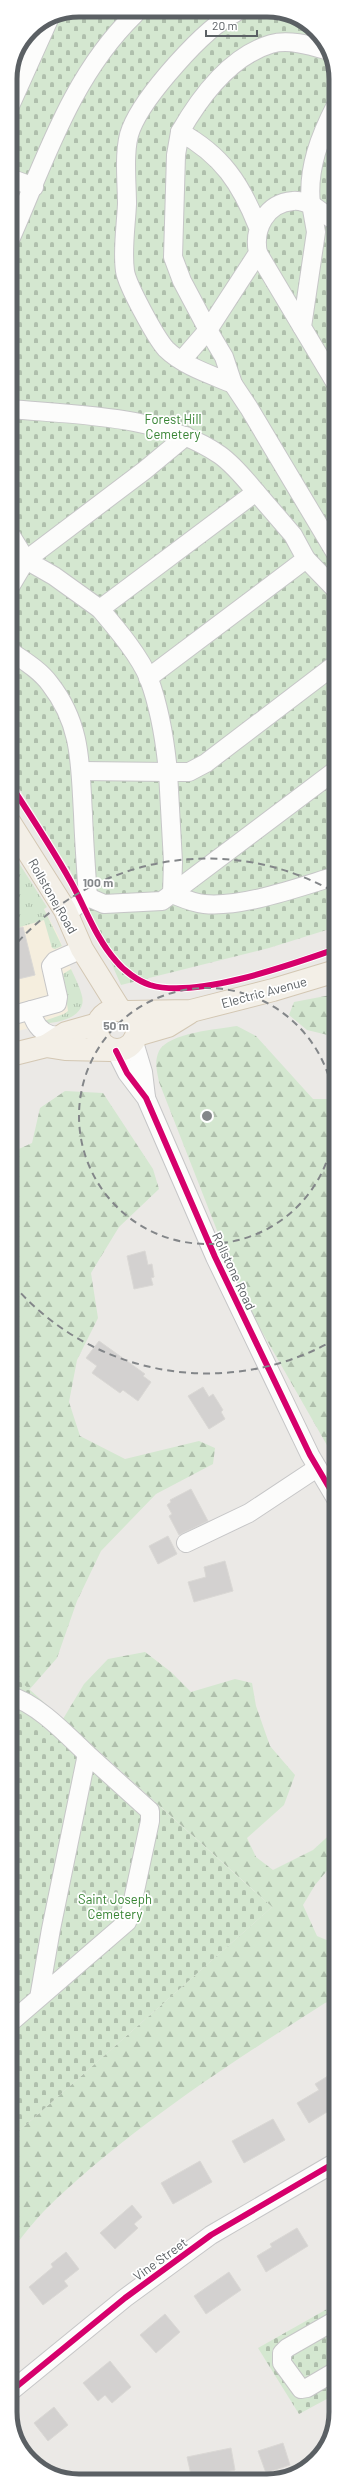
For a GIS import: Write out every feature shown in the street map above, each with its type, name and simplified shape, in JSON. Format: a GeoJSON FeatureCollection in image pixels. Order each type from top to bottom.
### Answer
{"type":"FeatureCollection","features":[{"type":"Feature","properties":{"kind":"main road","name":"Rollstone Road"},"geometry":{"type":"LineString","coordinates":[[17,834],[66,914],[82,949],[124,1011],[136,1022],[124,1044],[104,1046],[97,1036],[99,1021],[82,949]]}},
{"type":"Feature","properties":{"kind":"main road","name":"Electric Avenue"},"geometry":{"type":"LineString","coordinates":[[17,1053],[53,1041],[80,1027],[99,1021],[109,1012],[191,1011],[273,990],[329,973]]}},
{"type":"Feature","properties":{"kind":"main road","name":"Electric Avenue"},"geometry":{"type":"LineString","coordinates":[[53,1041],[65,1049],[124,1044],[168,1026],[191,1011]]}},
{"type":"Feature","properties":{"kind":"street"},"geometry":{"type":"LineString","coordinates":[[17,225],[63,116],[81,80],[107,44],[132,17]]}},
{"type":"Feature","properties":{"kind":"street"},"geometry":{"type":"LineString","coordinates":[[226,17],[199,39],[167,76],[140,112],[130,130],[127,157],[126,272],[153,328],[166,349],[182,360],[233,384]]}},
{"type":"Feature","properties":{"kind":"street"},"geometry":{"type":"LineString","coordinates":[[17,90],[45,28]]}},
{"type":"Feature","properties":{"kind":"street"},"geometry":{"type":"LineString","coordinates":[[321,49],[290,42],[272,44],[255,51],[223,75],[201,100],[180,132],[176,155],[173,257],[182,281],[224,357],[233,384],[249,408],[329,542]]}},
{"type":"Feature","properties":{"kind":"street"},"geometry":{"type":"LineString","coordinates":[[302,327],[316,232],[311,204],[313,167],[320,138],[329,119]]}},
{"type":"Feature","properties":{"kind":"street"},"geometry":{"type":"LineString","coordinates":[[180,132],[207,150],[226,168],[239,184],[258,227]]}},
{"type":"Feature","properties":{"kind":"street"},"geometry":{"type":"LineString","coordinates":[[17,181],[34,187]]}},
{"type":"Feature","properties":{"kind":"street"},"geometry":{"type":"LineString","coordinates":[[329,217],[311,204],[294,201],[281,204],[268,213],[258,227],[256,243],[258,252],[329,372]]}},
{"type":"Feature","properties":{"kind":"street"},"geometry":{"type":"LineString","coordinates":[[182,360],[208,330],[258,252]]}},
{"type":"Feature","properties":{"kind":"street"},"geometry":{"type":"LineString","coordinates":[[17,410],[149,424],[186,436],[219,455],[238,470],[293,535],[306,559],[329,583]]}},
{"type":"Feature","properties":{"kind":"street"},"geometry":{"type":"LineString","coordinates":[[17,575],[26,560],[186,436]]}},
{"type":"Feature","properties":{"kind":"street"},"geometry":{"type":"LineString","coordinates":[[100,610],[256,492]]}},
{"type":"Feature","properties":{"kind":"street"},"geometry":{"type":"LineString","coordinates":[[17,545],[26,560],[54,576],[100,610],[114,626],[148,678],[165,740],[173,862],[172,894]]}},
{"type":"Feature","properties":{"kind":"street"},"geometry":{"type":"LineString","coordinates":[[148,678],[306,559]]}},
{"type":"Feature","properties":{"kind":"street"},"geometry":{"type":"LineString","coordinates":[[17,656],[50,682],[62,701],[79,746],[82,771],[88,897]]}},
{"type":"Feature","properties":{"kind":"street"},"geometry":{"type":"LineString","coordinates":[[82,771],[189,772],[206,763],[329,669]]}},
{"type":"Feature","properties":{"kind":"street"},"geometry":{"type":"LineString","coordinates":[[88,897],[104,904],[162,901],[329,775]]}},
{"type":"Feature","properties":{"kind":"street"},"geometry":{"type":"LineString","coordinates":[[172,894],[203,904],[223,904],[288,891],[329,878]]}},
{"type":"Feature","properties":{"kind":"street"},"geometry":{"type":"LineString","coordinates":[[66,914],[88,897]]}},
{"type":"Feature","properties":{"kind":"street"},"geometry":{"type":"LineString","coordinates":[[17,1014],[57,1003],[58,997],[51,966],[55,961],[82,949]]}},
{"type":"Feature","properties":{"kind":"street"},"geometry":{"type":"LineString","coordinates":[[31,1010],[35,1022],[43,1031],[52,1036],[53,1041]]}},
{"type":"Feature","properties":{"kind":"street","name":"Rollstone Road"},"geometry":{"type":"LineString","coordinates":[[124,1044],[126,1073],[146,1098],[215,1257],[317,1468],[329,1488]]}},
{"type":"Feature","properties":{"kind":"street"},"geometry":{"type":"LineString","coordinates":[[186,1543],[249,1513],[317,1468]]}},
{"type":"Feature","properties":{"kind":"street"},"geometry":{"type":"LineString","coordinates":[[17,1699],[28,1704],[51,1722],[150,1811],[150,1821],[127,1922],[17,2017]]}},
{"type":"Feature","properties":{"kind":"street"},"geometry":{"type":"LineString","coordinates":[[39,1998],[50,1929],[87,1754]]}},
{"type":"Feature","properties":{"kind":"street","name":"Vine Street"},"geometry":{"type":"LineString","coordinates":[[17,2386],[125,2298],[211,2235],[329,2166]]}},
{"type":"Feature","properties":{"kind":"street"},"geometry":{"type":"LineString","coordinates":[[329,2324],[287,2348],[282,2353],[282,2362],[301,2389],[307,2388],[329,2375]]}},
{"type":"Feature","properties":{"kind":"shaded area"},"geometry":{"type":"Polygon","coordinates":[[[17,860],[47,907],[44,909],[58,935],[83,1000],[77,1013],[69,1018],[17,1031],[17,860]]]}},
{"type":"Feature","properties":{"kind":"green space","name":"Forest Hill Cemetery"},"geometry":{"type":"Polygon","coordinates":[[[267,17],[283,19],[301,28],[311,35],[316,41],[326,59],[329,75],[329,929],[269,948],[121,985],[71,872],[17,785],[18,67],[22,56],[35,35],[56,22],[67,18],[267,17]]]}},
{"type":"Feature","properties":{"kind":"green space"},"geometry":{"type":"Polygon","coordinates":[[[17,860],[47,907],[44,909],[62,946],[55,949],[52,948],[44,920],[17,928],[17,860]]]}},
{"type":"Feature","properties":{"kind":"green space"},"geometry":{"type":"Polygon","coordinates":[[[71,969],[82,996],[83,1003],[81,1008],[72,1017],[53,1023],[47,1023],[44,1021],[64,1014],[68,1011],[63,974],[71,969]]]}},
{"type":"Feature","properties":{"kind":"green space"},"geometry":{"type":"Polygon","coordinates":[[[329,995],[329,1035],[307,1030],[289,1015],[294,1002],[329,995]]]}},
{"type":"Feature","properties":{"kind":"green space"},"geometry":{"type":"Polygon","coordinates":[[[237,1026],[256,1036],[313,1099],[329,1099],[329,1449],[245,1302],[159,1082],[156,1066],[159,1051],[164,1045],[183,1036],[206,1030],[237,1026]]]}},
{"type":"Feature","properties":{"kind":"green space"},"geometry":{"type":"Polygon","coordinates":[[[65,1091],[103,1093],[153,1169],[159,1189],[119,1227],[91,1273],[98,1318],[77,1360],[69,1402],[80,1436],[125,1459],[199,1441],[215,1448],[213,1464],[156,1494],[101,1551],[77,1601],[57,1658],[29,1690],[17,1679],[17,1150],[32,1143],[40,1108],[65,1091]]]}},
{"type":"Feature","properties":{"kind":"green space"},"geometry":{"type":"Polygon","coordinates":[[[145,1652],[171,1672],[191,1692],[235,1679],[252,1683],[256,1706],[270,1746],[295,1775],[284,1805],[247,1838],[256,1857],[273,1870],[313,1850],[329,1835],[329,1868],[315,1885],[303,1905],[317,1936],[329,1941],[329,2002],[181,2098],[146,2124],[79,2179],[47,2208],[17,2243],[17,2133],[272,1907],[63,1719],[84,1684],[108,1659],[145,1652]]]}},
{"type":"Feature","properties":{"kind":"green space","name":"Saint Joseph Cemetery"},"geometry":{"type":"Polygon","coordinates":[[[17,1678],[272,1907],[17,2133],[17,1678]]]}},
{"type":"Feature","properties":{"kind":"green space"},"geometry":{"type":"Polygon","coordinates":[[[329,2308],[329,2398],[299,2414],[258,2348],[329,2308]]]}},
{"type":"Feature","properties":{"kind":"building"},"geometry":{"type":"Polygon","coordinates":[[[23,927],[35,975],[17,979],[17,928],[23,927]]]}},
{"type":"Feature","properties":{"kind":"building"},"geometry":{"type":"Polygon","coordinates":[[[145,1251],[148,1265],[152,1264],[154,1277],[151,1278],[153,1285],[134,1289],[127,1256],[145,1251]]]}},
{"type":"Feature","properties":{"kind":"building"},"geometry":{"type":"Polygon","coordinates":[[[99,1341],[145,1374],[143,1376],[151,1382],[138,1401],[123,1390],[120,1393],[92,1373],[97,1366],[86,1358],[99,1341]]]}},
{"type":"Feature","properties":{"kind":"building"},"geometry":{"type":"Polygon","coordinates":[[[203,1387],[209,1397],[213,1394],[223,1410],[221,1412],[225,1419],[209,1429],[188,1396],[203,1387]]]}},
{"type":"Feature","properties":{"kind":"building"},"geometry":{"type":"Polygon","coordinates":[[[191,1489],[208,1521],[179,1535],[169,1516],[172,1514],[167,1505],[171,1502],[170,1500],[191,1489]]]}},
{"type":"Feature","properties":{"kind":"building"},"geometry":{"type":"Polygon","coordinates":[[[168,1536],[177,1554],[158,1564],[149,1546],[168,1536]]]}},
{"type":"Feature","properties":{"kind":"building"},"geometry":{"type":"Polygon","coordinates":[[[225,1561],[233,1591],[194,1602],[188,1582],[206,1577],[204,1567],[225,1561]]]}},
{"type":"Feature","properties":{"kind":"building"},"geometry":{"type":"Polygon","coordinates":[[[329,2075],[329,2116],[327,2112],[309,2123],[297,2103],[319,2090],[315,2084],[329,2075]]]}},
{"type":"Feature","properties":{"kind":"building"},"geometry":{"type":"Polygon","coordinates":[[[273,2119],[285,2140],[244,2163],[232,2141],[273,2119]]]}},
{"type":"Feature","properties":{"kind":"building"},"geometry":{"type":"Polygon","coordinates":[[[200,2161],[212,2182],[173,2204],[161,2183],[200,2161]]]}},
{"type":"Feature","properties":{"kind":"building"},"geometry":{"type":"Polygon","coordinates":[[[132,2205],[142,2217],[134,2224],[138,2228],[115,2249],[100,2233],[132,2205]]]}},
{"type":"Feature","properties":{"kind":"building"},"geometry":{"type":"Polygon","coordinates":[[[297,2228],[308,2246],[266,2272],[257,2256],[272,2247],[270,2244],[297,2228]]]}},
{"type":"Feature","properties":{"kind":"building"},"geometry":{"type":"Polygon","coordinates":[[[66,2252],[79,2269],[64,2281],[68,2286],[43,2305],[29,2287],[53,2267],[51,2264],[66,2252]]]}},
{"type":"Feature","properties":{"kind":"building"},"geometry":{"type":"Polygon","coordinates":[[[229,2272],[241,2290],[206,2314],[194,2296],[229,2272]]]}},
{"type":"Feature","properties":{"kind":"building"},"geometry":{"type":"Polygon","coordinates":[[[165,2314],[180,2332],[156,2353],[140,2335],[165,2314]]]}},
{"type":"Feature","properties":{"kind":"building"},"geometry":{"type":"Polygon","coordinates":[[[110,2361],[131,2387],[112,2403],[105,2395],[98,2401],[83,2383],[110,2361]]]}},
{"type":"Feature","properties":{"kind":"building"},"geometry":{"type":"Polygon","coordinates":[[[54,2407],[68,2425],[48,2441],[34,2423],[54,2407]]]}},
{"type":"Feature","properties":{"kind":"building"},"geometry":{"type":"Polygon","coordinates":[[[283,2443],[290,2465],[266,2473],[258,2451],[283,2443]]]}},
{"type":"Feature","properties":{"kind":"building"},"geometry":{"type":"Polygon","coordinates":[[[231,2448],[235,2470],[216,2474],[191,2474],[187,2457],[231,2448]]]}},
{"type":"Feature","properties":{"kind":"cycle path"},"geometry":{"type":"LineString","coordinates":[[17,795],[64,869],[102,943],[119,965],[141,981],[150,985],[169,988],[192,988],[243,978],[329,951]]}},
{"type":"Feature","properties":{"kind":"cycle path"},"geometry":{"type":"LineString","coordinates":[[116,1051],[127,1073],[146,1098],[215,1257],[310,1455],[329,1487]]}},
{"type":"Feature","properties":{"kind":"cycle path"},"geometry":{"type":"LineString","coordinates":[[17,2386],[125,2298],[211,2235],[329,2166]]}}]}
